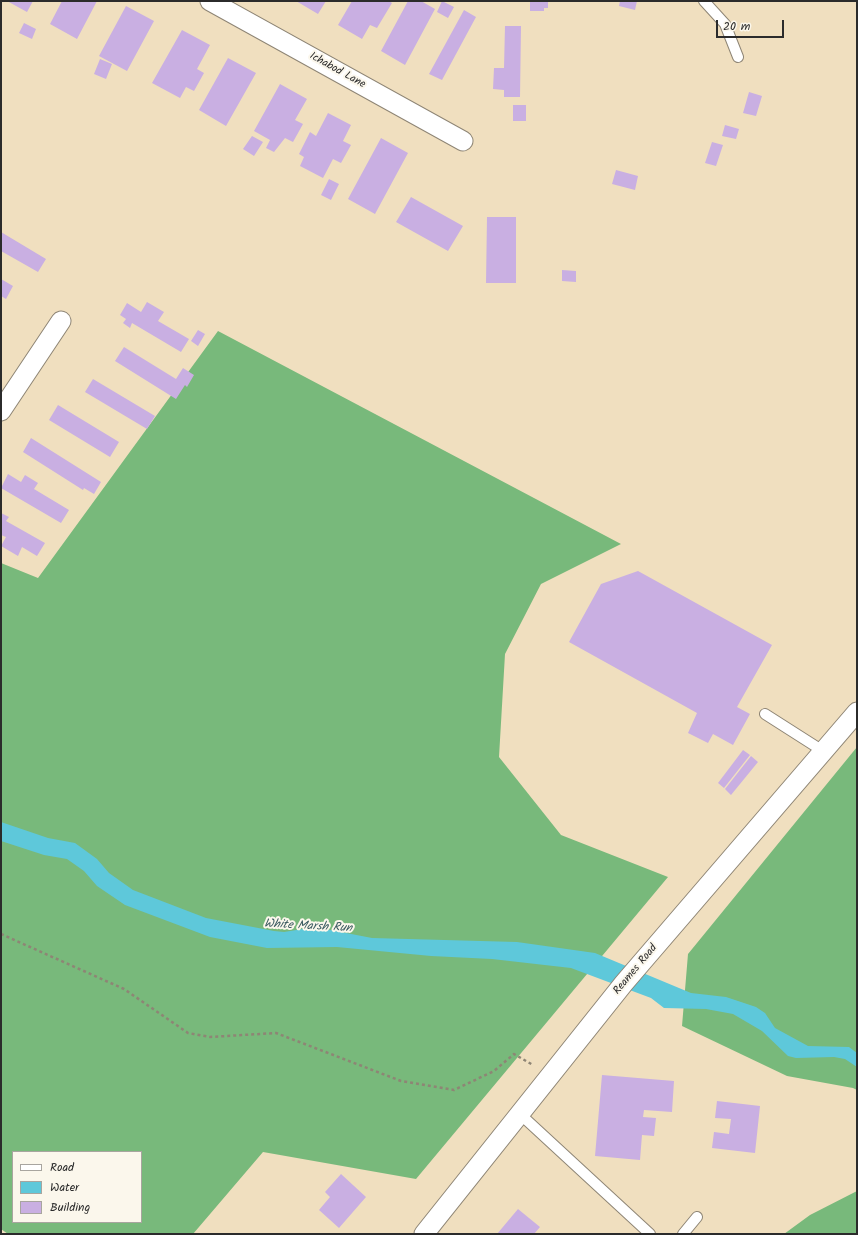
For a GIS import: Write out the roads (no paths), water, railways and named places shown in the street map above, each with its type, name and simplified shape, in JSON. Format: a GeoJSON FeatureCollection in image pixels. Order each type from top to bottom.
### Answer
{"type":"FeatureCollection","features":[{"type":"Feature","properties":{"kind":"street","name":"Ichabod Lane"},"geometry":{"type":"LineString","coordinates":[[210,1],[463,141]]}},
{"type":"Feature","properties":{"kind":"street"},"geometry":{"type":"LineString","coordinates":[[1,411],[61,321]]}},
{"type":"Feature","properties":{"kind":"street","name":"Reames Road"},"geometry":{"type":"LineString","coordinates":[[424,1234],[624,983],[857,712]]}},
{"type":"Feature","properties":{"kind":"lane"},"geometry":{"type":"LineString","coordinates":[[704,1],[725,24],[738,57]]}},
{"type":"Feature","properties":{"kind":"lane"},"geometry":{"type":"LineString","coordinates":[[765,714],[824,751]]}},
{"type":"Feature","properties":{"kind":"lane"},"geometry":{"type":"LineString","coordinates":[[520,1114],[650,1234]]}},
{"type":"Feature","properties":{"kind":"lane"},"geometry":{"type":"LineString","coordinates":[[683,1234],[697,1217]]}},
{"type":"Feature","properties":{"kind":"water","name":"White Marsh Run"},"geometry":{"type":"Polygon","coordinates":[[[1,822],[48,838],[75,843],[97,859],[109,873],[133,890],[206,918],[284,932],[315,927],[372,938],[517,942],[595,953],[691,993],[726,997],[756,1007],[765,1013],[775,1028],[808,1046],[849,1047],[857,1053],[857,1067],[845,1059],[834,1057],[796,1058],[788,1056],[762,1031],[733,1014],[706,1009],[664,1008],[651,998],[571,968],[492,959],[431,956],[337,947],[267,948],[210,937],[125,905],[97,886],[84,871],[67,859],[44,855],[1,841],[1,822]]]}}]}
